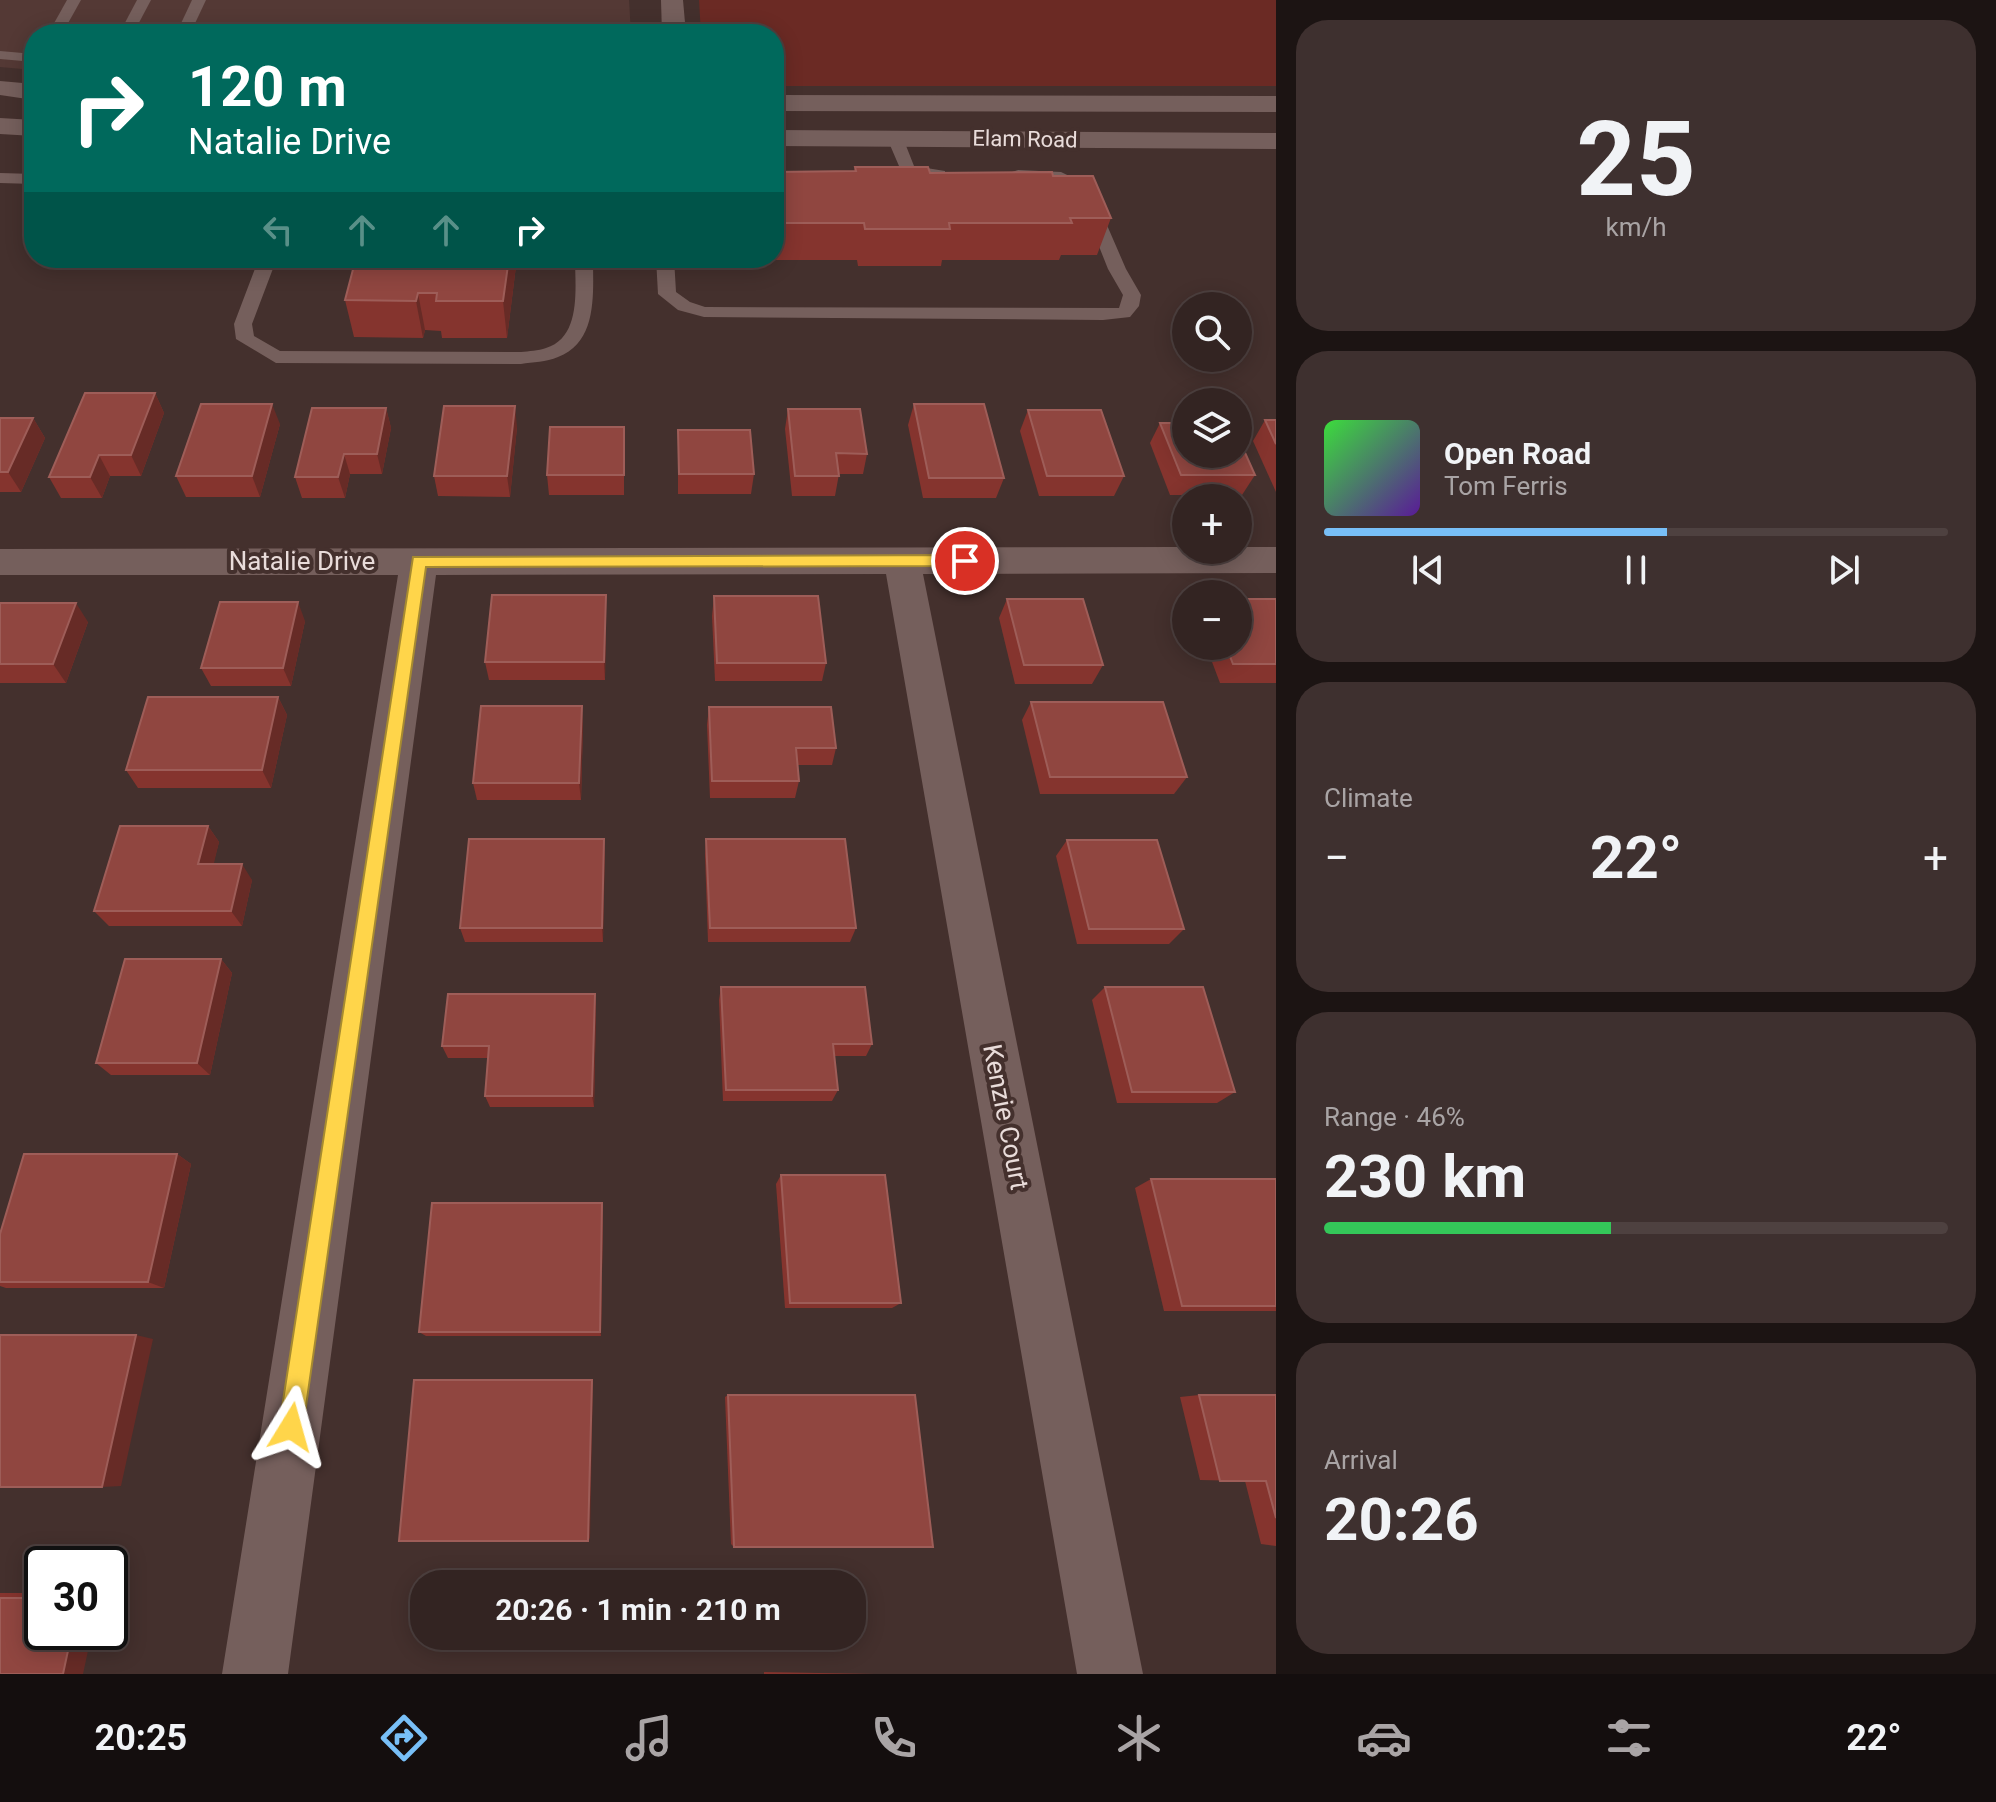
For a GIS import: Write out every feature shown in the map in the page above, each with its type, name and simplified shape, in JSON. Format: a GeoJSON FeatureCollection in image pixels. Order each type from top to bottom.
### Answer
{"type":"FeatureCollection","features":[{"type":"Feature","properties":{"kind":"street"},"geometry":{"type":"LineString","coordinates":[[672,0],[673,24]]}},
{"type":"Feature","properties":{"kind":"street","name":"Elam Road"},"geometry":{"type":"LineString","coordinates":[[784,103],[1276,104]]}},
{"type":"Feature","properties":{"kind":"street"},"geometry":{"type":"LineString","coordinates":[[885,103],[895,138]]}},
{"type":"Feature","properties":{"kind":"street"},"geometry":{"type":"LineString","coordinates":[[0,126],[24,127]]}},
{"type":"Feature","properties":{"kind":"street","name":"Elam Road"},"geometry":{"type":"LineString","coordinates":[[784,138],[1276,141]]}},
{"type":"Feature","properties":{"kind":"street","name":"Natalie Drive"},"geometry":{"type":"LineString","coordinates":[[0,562],[1276,560]]}},
{"type":"Feature","properties":{"kind":"street"},"geometry":{"type":"LineString","coordinates":[[255,1674],[419,561]]}},
{"type":"Feature","properties":{"kind":"street","name":"Kenzie Court"},"geometry":{"type":"LineString","coordinates":[[902,561],[1110,1674]]}},
{"type":"Feature","properties":{"kind":"lane"},"geometry":{"type":"LineString","coordinates":[[61,24],[74,0]]}},
{"type":"Feature","properties":{"kind":"lane"},"geometry":{"type":"LineString","coordinates":[[131,24],[144,0]]}},
{"type":"Feature","properties":{"kind":"lane"},"geometry":{"type":"LineString","coordinates":[[188,24],[199,0]]}},
{"type":"Feature","properties":{"kind":"lane"},"geometry":{"type":"LineString","coordinates":[[0,55],[24,57]]}},
{"type":"Feature","properties":{"kind":"lane"},"geometry":{"type":"LineString","coordinates":[[895,138],[908,170],[956,174]]}},
{"type":"Feature","properties":{"kind":"lane"},"geometry":{"type":"LineString","coordinates":[[666,268],[667,294],[684,306],[704,312],[1124,313],[1130,306],[1132,295],[1117,269],[1084,189],[1074,180],[1054,175],[998,174]]}},
{"type":"Feature","properties":{"kind":"lane"},"geometry":{"type":"LineString","coordinates":[[0,178],[24,179]]}},
{"type":"Feature","properties":{"kind":"lane"},"geometry":{"type":"LineString","coordinates":[[264,268],[243,324],[245,339],[276,357],[326,359],[521,358],[554,353],[570,342],[582,320],[584,268]]}},
{"type":"Feature","properties":{"kind":"shaded area"},"geometry":{"type":"Polygon","coordinates":[[[0,0],[629,0],[630,24],[24,24],[24,69],[0,67],[0,0]]]}},
{"type":"Feature","properties":{"kind":"shaded area"},"geometry":{"type":"Polygon","coordinates":[[[699,0],[1276,0],[1276,86],[784,86],[784,24],[700,24],[699,0]]]}},
{"type":"Feature","properties":{"kind":"building"},"geometry":{"type":"Polygon","coordinates":[[[855,167],[928,167],[930,173],[1052,172],[1053,176],[1093,176],[1111,218],[1070,218],[1072,223],[949,223],[950,229],[865,229],[864,223],[784,223],[784,172],[856,171],[855,167]]]}},
{"type":"Feature","properties":{"kind":"building"},"geometry":{"type":"Polygon","coordinates":[[[353,268],[508,268],[503,301],[436,301],[437,293],[418,293],[416,301],[345,300],[353,268]]]}},
{"type":"Feature","properties":{"kind":"building"},"geometry":{"type":"Polygon","coordinates":[[[85,393],[155,393],[131,455],[99,455],[90,477],[49,477],[85,393]]]}},
{"type":"Feature","properties":{"kind":"building"},"geometry":{"type":"Polygon","coordinates":[[[201,404],[272,404],[252,476],[176,476],[201,404]]]}},
{"type":"Feature","properties":{"kind":"building"},"geometry":{"type":"Polygon","coordinates":[[[914,404],[984,404],[1004,478],[929,478],[914,404]]]}},
{"type":"Feature","properties":{"kind":"building"},"geometry":{"type":"Polygon","coordinates":[[[444,406],[515,406],[507,476],[434,476],[444,406]]]}},
{"type":"Feature","properties":{"kind":"building"},"geometry":{"type":"Polygon","coordinates":[[[312,408],[386,408],[377,454],[344,454],[338,477],[295,477],[312,408]]]}},
{"type":"Feature","properties":{"kind":"building"},"geometry":{"type":"Polygon","coordinates":[[[788,409],[860,409],[867,454],[836,453],[839,476],[795,476],[788,409]]]}},
{"type":"Feature","properties":{"kind":"building"},"geometry":{"type":"Polygon","coordinates":[[[1028,410],[1101,410],[1124,476],[1047,476],[1028,410]]]}},
{"type":"Feature","properties":{"kind":"building"},"geometry":{"type":"Polygon","coordinates":[[[0,418],[33,418],[8,472],[0,472],[0,418]]]}},
{"type":"Feature","properties":{"kind":"building"},"geometry":{"type":"Polygon","coordinates":[[[1265,420],[1276,420],[1276,444],[1265,420]]]}},
{"type":"Feature","properties":{"kind":"building"},"geometry":{"type":"Polygon","coordinates":[[[1160,423],[1172,423],[1172,453],[1160,423]]]}},
{"type":"Feature","properties":{"kind":"building"},"geometry":{"type":"Polygon","coordinates":[[[550,427],[624,427],[624,475],[547,475],[550,427]]]}},
{"type":"Feature","properties":{"kind":"building"},"geometry":{"type":"Polygon","coordinates":[[[678,430],[750,430],[754,474],[679,474],[678,430]]]}},
{"type":"Feature","properties":{"kind":"building"},"geometry":{"type":"Polygon","coordinates":[[[1178,468],[1252,468],[1255,475],[1181,475],[1178,468]]]}},
{"type":"Feature","properties":{"kind":"building"},"geometry":{"type":"Polygon","coordinates":[[[492,595],[606,595],[604,662],[485,662],[492,595]]]}},
{"type":"Feature","properties":{"kind":"building"},"geometry":{"type":"Polygon","coordinates":[[[714,596],[818,596],[826,663],[717,663],[714,596]]]}},
{"type":"Feature","properties":{"kind":"building"},"geometry":{"type":"Polygon","coordinates":[[[1007,599],[1083,599],[1103,665],[1024,665],[1007,599]]]}},
{"type":"Feature","properties":{"kind":"building"},"geometry":{"type":"Polygon","coordinates":[[[1252,599],[1276,599],[1276,664],[1233,664],[1231,660],[1252,660],[1252,599]]]}},
{"type":"Feature","properties":{"kind":"building"},"geometry":{"type":"Polygon","coordinates":[[[220,602],[298,602],[283,668],[201,668],[220,602]]]}},
{"type":"Feature","properties":{"kind":"building"},"geometry":{"type":"Polygon","coordinates":[[[0,603],[76,603],[53,664],[0,664],[0,603]]]}},
{"type":"Feature","properties":{"kind":"building"},"geometry":{"type":"Polygon","coordinates":[[[148,697],[278,697],[262,770],[126,770],[148,697]]]}},
{"type":"Feature","properties":{"kind":"building"},"geometry":{"type":"Polygon","coordinates":[[[1031,702],[1163,702],[1187,777],[1050,777],[1031,702]]]}},
{"type":"Feature","properties":{"kind":"building"},"geometry":{"type":"Polygon","coordinates":[[[481,706],[582,706],[579,783],[473,783],[481,706]]]}},
{"type":"Feature","properties":{"kind":"building"},"geometry":{"type":"Polygon","coordinates":[[[709,707],[831,707],[836,748],[796,748],[799,781],[712,781],[709,707]]]}},
{"type":"Feature","properties":{"kind":"building"},"geometry":{"type":"Polygon","coordinates":[[[120,826],[208,826],[198,864],[242,864],[231,911],[94,911],[120,826]]]}},
{"type":"Feature","properties":{"kind":"building"},"geometry":{"type":"Polygon","coordinates":[[[469,839],[604,839],[602,928],[460,928],[469,839]]]}},
{"type":"Feature","properties":{"kind":"building"},"geometry":{"type":"Polygon","coordinates":[[[706,839],[845,839],[856,928],[710,928],[706,839]]]}},
{"type":"Feature","properties":{"kind":"building"},"geometry":{"type":"Polygon","coordinates":[[[1067,840],[1157,840],[1184,929],[1089,929],[1067,840]]]}},
{"type":"Feature","properties":{"kind":"building"},"geometry":{"type":"Polygon","coordinates":[[[125,959],[221,959],[197,1063],[96,1063],[125,959]]]}},
{"type":"Feature","properties":{"kind":"building"},"geometry":{"type":"Polygon","coordinates":[[[721,987],[865,987],[872,1044],[833,1044],[838,1090],[726,1090],[721,987]]]}},
{"type":"Feature","properties":{"kind":"building"},"geometry":{"type":"Polygon","coordinates":[[[1105,987],[1203,987],[1235,1092],[1132,1092],[1105,987]]]}},
{"type":"Feature","properties":{"kind":"building"},"geometry":{"type":"Polygon","coordinates":[[[448,994],[595,994],[592,1096],[485,1096],[489,1046],[442,1046],[448,994]]]}},
{"type":"Feature","properties":{"kind":"building"},"geometry":{"type":"Polygon","coordinates":[[[24,1154],[177,1154],[148,1282],[0,1282],[0,1234],[24,1154]]]}},
{"type":"Feature","properties":{"kind":"building"},"geometry":{"type":"Polygon","coordinates":[[[781,1175],[885,1175],[901,1303],[790,1303],[781,1175]]]}},
{"type":"Feature","properties":{"kind":"building"},"geometry":{"type":"Polygon","coordinates":[[[1151,1179],[1276,1179],[1276,1306],[1182,1306],[1151,1179]]]}},
{"type":"Feature","properties":{"kind":"building"},"geometry":{"type":"Polygon","coordinates":[[[432,1203],[602,1203],[600,1332],[419,1332],[432,1203]]]}},
{"type":"Feature","properties":{"kind":"building"},"geometry":{"type":"Polygon","coordinates":[[[0,1335],[136,1335],[102,1487],[0,1487],[0,1335]]]}},
{"type":"Feature","properties":{"kind":"building"},"geometry":{"type":"Polygon","coordinates":[[[414,1380],[592,1380],[588,1541],[399,1541],[414,1380]]]}},
{"type":"Feature","properties":{"kind":"building"},"geometry":{"type":"Polygon","coordinates":[[[728,1395],[915,1395],[933,1547],[734,1547],[728,1395]]]}},
{"type":"Feature","properties":{"kind":"building"},"geometry":{"type":"Polygon","coordinates":[[[1199,1395],[1276,1395],[1276,1518],[1266,1481],[1220,1481],[1199,1395]]]}},
{"type":"Feature","properties":{"kind":"building"},"geometry":{"type":"Polygon","coordinates":[[[0,1598],[24,1598],[24,1650],[68,1650],[63,1674],[0,1674],[0,1598]]]}},
{"type":"Feature","properties":{"kind":"route"},"geometry":{"type":"LineString","coordinates":[[291,1427],[419,561],[965,561]]}}]}
